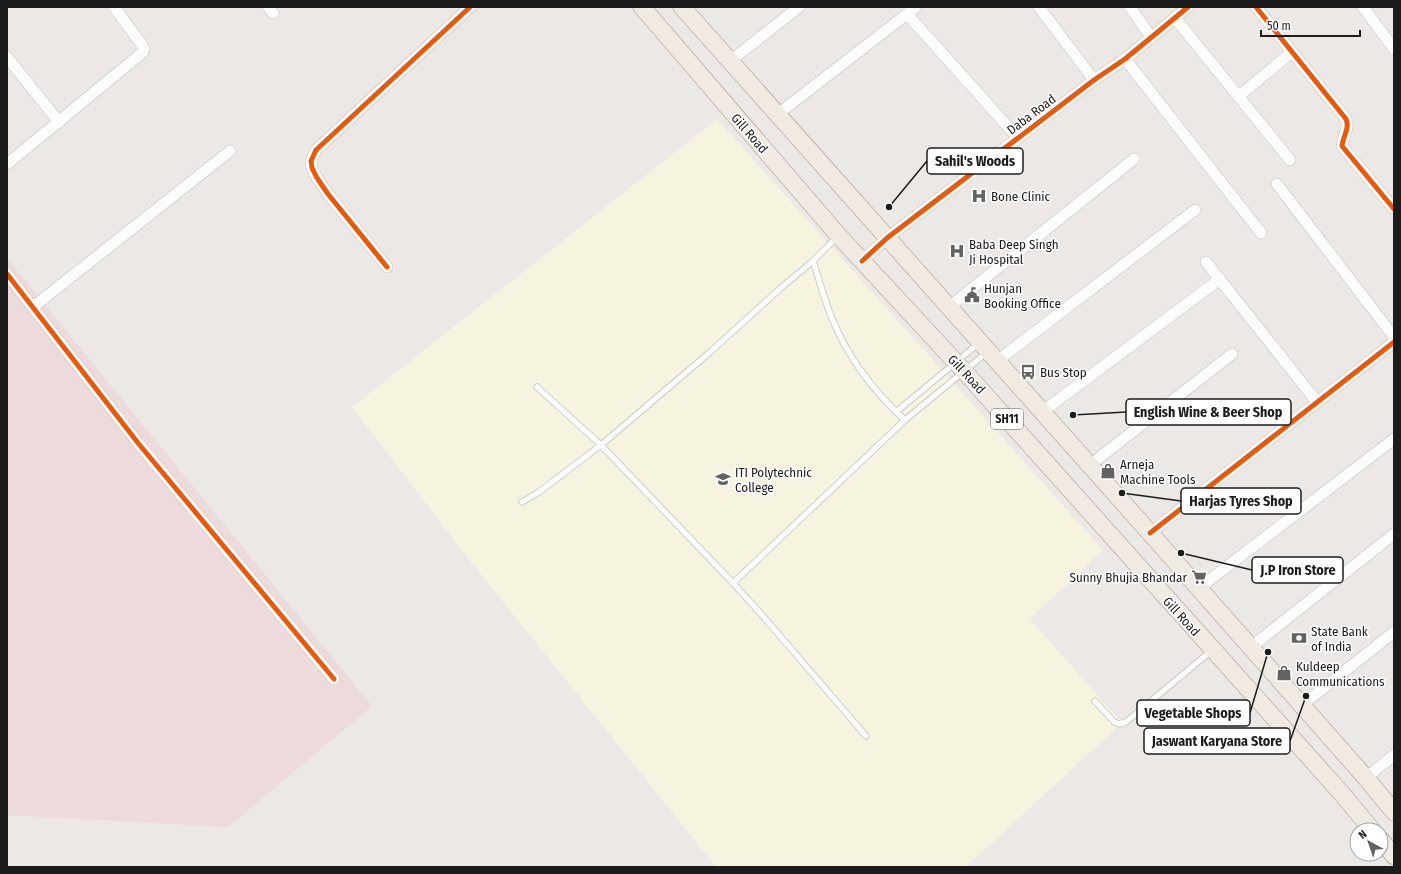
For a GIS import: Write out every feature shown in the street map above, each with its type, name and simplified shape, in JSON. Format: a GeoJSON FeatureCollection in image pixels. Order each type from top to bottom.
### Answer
{"type":"FeatureCollection","features":[{"type":"Feature","properties":{"kind":"main road","name":"Gill Road"},"geometry":{"type":"LineString","coordinates":[[642,7],[838,235],[960,366],[1343,795],[1365,822]]}},
{"type":"Feature","properties":{"kind":"main road","name":"SH11"},"geometry":{"type":"LineString","coordinates":[[682,7],[1251,646],[1394,812]]}},
{"type":"Feature","properties":{"kind":"street"},"geometry":{"type":"LineString","coordinates":[[7,164],[142,53],[144,49],[142,45],[114,7]]}},
{"type":"Feature","properties":{"kind":"street"},"geometry":{"type":"LineString","coordinates":[[387,267],[328,194],[312,168],[311,161],[316,150],[470,7]]}},
{"type":"Feature","properties":{"kind":"street"},"geometry":{"type":"LineString","coordinates":[[730,61],[798,7]]}},
{"type":"Feature","properties":{"kind":"street"},"geometry":{"type":"LineString","coordinates":[[1039,7],[1094,80]]}},
{"type":"Feature","properties":{"kind":"street"},"geometry":{"type":"LineString","coordinates":[[1130,7],[1151,37]]}},
{"type":"Feature","properties":{"kind":"street","name":"Daba Road"},"geometry":{"type":"LineString","coordinates":[[862,261],[887,238],[1094,80],[1125,59],[1188,7]]}},
{"type":"Feature","properties":{"kind":"street"},"geometry":{"type":"LineString","coordinates":[[1256,7],[1346,119],[1348,127],[1342,146],[1394,209]]}},
{"type":"Feature","properties":{"kind":"street"},"geometry":{"type":"LineString","coordinates":[[1364,7],[1394,49]]}},
{"type":"Feature","properties":{"kind":"street"},"geometry":{"type":"LineString","coordinates":[[778,114],[911,10],[1018,138]]}},
{"type":"Feature","properties":{"kind":"street"},"geometry":{"type":"LineString","coordinates":[[1175,18],[1290,160]]}},
{"type":"Feature","properties":{"kind":"street"},"geometry":{"type":"LineString","coordinates":[[1239,96],[1292,52]]}},
{"type":"Feature","properties":{"kind":"street"},"geometry":{"type":"LineString","coordinates":[[7,57],[59,122]]}},
{"type":"Feature","properties":{"kind":"street"},"geometry":{"type":"LineString","coordinates":[[1125,59],[1261,233]]}},
{"type":"Feature","properties":{"kind":"street"},"geometry":{"type":"LineString","coordinates":[[33,307],[230,151]]}},
{"type":"Feature","properties":{"kind":"street"},"geometry":{"type":"LineString","coordinates":[[949,307],[1134,159]]}},
{"type":"Feature","properties":{"kind":"street"},"geometry":{"type":"LineString","coordinates":[[1277,184],[1394,337]]}},
{"type":"Feature","properties":{"kind":"street"},"geometry":{"type":"LineString","coordinates":[[988,352],[1195,210]]}},
{"type":"Feature","properties":{"kind":"street"},"geometry":{"type":"LineString","coordinates":[[1206,262],[1317,402]]}},
{"type":"Feature","properties":{"kind":"street"},"geometry":{"type":"LineString","coordinates":[[7,274],[138,443],[334,679]]}},
{"type":"Feature","properties":{"kind":"street"},"geometry":{"type":"LineString","coordinates":[[1042,412],[1220,280]]}},
{"type":"Feature","properties":{"kind":"street"},"geometry":{"type":"LineString","coordinates":[[1150,533],[1394,342]]}},
{"type":"Feature","properties":{"kind":"street"},"geometry":{"type":"LineString","coordinates":[[1090,465],[1232,354]]}},
{"type":"Feature","properties":{"kind":"street"},"geometry":{"type":"LineString","coordinates":[[1199,588],[1394,439]]}},
{"type":"Feature","properties":{"kind":"street"},"geometry":{"type":"LineString","coordinates":[[1251,646],[1394,534]]}},
{"type":"Feature","properties":{"kind":"street"},"geometry":{"type":"LineString","coordinates":[[1302,705],[1394,632]]}},
{"type":"Feature","properties":{"kind":"street"},"geometry":{"type":"LineString","coordinates":[[1366,778],[1394,755]]}},
{"type":"Feature","properties":{"kind":"lane"},"geometry":{"type":"LineString","coordinates":[[522,502],[539,492],[601,445],[709,353],[782,286],[813,261],[838,235]]}},
{"type":"Feature","properties":{"kind":"lane"},"geometry":{"type":"LineString","coordinates":[[813,261],[831,316],[849,354],[876,392],[905,420]]}},
{"type":"Feature","properties":{"kind":"lane"},"geometry":{"type":"LineString","coordinates":[[896,412],[960,366],[988,352]]}},
{"type":"Feature","properties":{"kind":"lane"},"geometry":{"type":"LineString","coordinates":[[733,583],[960,366],[988,352]]}},
{"type":"Feature","properties":{"kind":"lane"},"geometry":{"type":"LineString","coordinates":[[537,387],[601,445],[733,583],[866,736]]}},
{"type":"Feature","properties":{"kind":"lane"},"geometry":{"type":"LineString","coordinates":[[1095,701],[1114,722],[1119,724],[1126,722],[1212,649]]}},
{"type":"Feature","properties":{"kind":"shaded area","name":"ITI Polytechnic College"},"geometry":{"type":"Polygon","coordinates":[[[717,119],[1103,550],[1030,619],[1122,723],[966,867],[716,867],[467,557],[352,407],[717,119]]]}},
{"type":"Feature","properties":{"kind":"shaded area"},"geometry":{"type":"Polygon","coordinates":[[[7,258],[372,706],[228,827],[7,815],[7,258]]]}},
{"type":"Feature","properties":{"kind":"cycle path"},"geometry":{"type":"LineString","coordinates":[[387,267],[328,194],[317,178],[312,168],[311,161],[316,150],[470,7]]}},
{"type":"Feature","properties":{"kind":"cycle path"},"geometry":{"type":"LineString","coordinates":[[862,261],[887,238],[1094,80],[1125,59],[1188,7]]}},
{"type":"Feature","properties":{"kind":"cycle path"},"geometry":{"type":"LineString","coordinates":[[1256,7],[1346,119],[1347,129],[1342,146],[1394,209]]}},
{"type":"Feature","properties":{"kind":"cycle path"},"geometry":{"type":"LineString","coordinates":[[7,274],[138,443],[334,679]]}},
{"type":"Feature","properties":{"kind":"cycle path"},"geometry":{"type":"LineString","coordinates":[[1150,533],[1394,342]]}},
{"type":"Feature","properties":{"kind":"place","name":"Bone Clinic"},"geometry":{"type":"Point","coordinates":[979,196]}},
{"type":"Feature","properties":{"kind":"place","name":"Sahil's Woods"},"geometry":{"type":"Point","coordinates":[889,207]}},
{"type":"Feature","properties":{"kind":"place","name":"Baba Deep Singh Ji Hospital"},"geometry":{"type":"Point","coordinates":[957,251]}},
{"type":"Feature","properties":{"kind":"place","name":"Hunjan Booking Office"},"geometry":{"type":"Point","coordinates":[972,295]}},
{"type":"Feature","properties":{"kind":"place","name":"Bus Stop"},"geometry":{"type":"Point","coordinates":[1028,372]}},
{"type":"Feature","properties":{"kind":"place","name":"English Wine & Beer Shop"},"geometry":{"type":"Point","coordinates":[1073,415]}},
{"type":"Feature","properties":{"kind":"place","name":"Arneja Machine Tools"},"geometry":{"type":"Point","coordinates":[1108,471]}},
{"type":"Feature","properties":{"kind":"place","name":"ITI Polytechnic College"},"geometry":{"type":"Point","coordinates":[723,479]}},
{"type":"Feature","properties":{"kind":"place","name":"Harjas Tyres Shop"},"geometry":{"type":"Point","coordinates":[1122,493]}},
{"type":"Feature","properties":{"kind":"place","name":"J.P Iron Store"},"geometry":{"type":"Point","coordinates":[1181,553]}},
{"type":"Feature","properties":{"kind":"place","name":"Sunny Bhujia Bhandar"},"geometry":{"type":"Point","coordinates":[1199,577]}},
{"type":"Feature","properties":{"kind":"place","name":"State Bank of India"},"geometry":{"type":"Point","coordinates":[1299,638]}},
{"type":"Feature","properties":{"kind":"place","name":"Vegetable Shops"},"geometry":{"type":"Point","coordinates":[1268,652]}},
{"type":"Feature","properties":{"kind":"place","name":"Kuldeep Communications"},"geometry":{"type":"Point","coordinates":[1284,673]}},
{"type":"Feature","properties":{"kind":"place","name":"Jaswant Karyana Store"},"geometry":{"type":"Point","coordinates":[1306,696]}}]}
